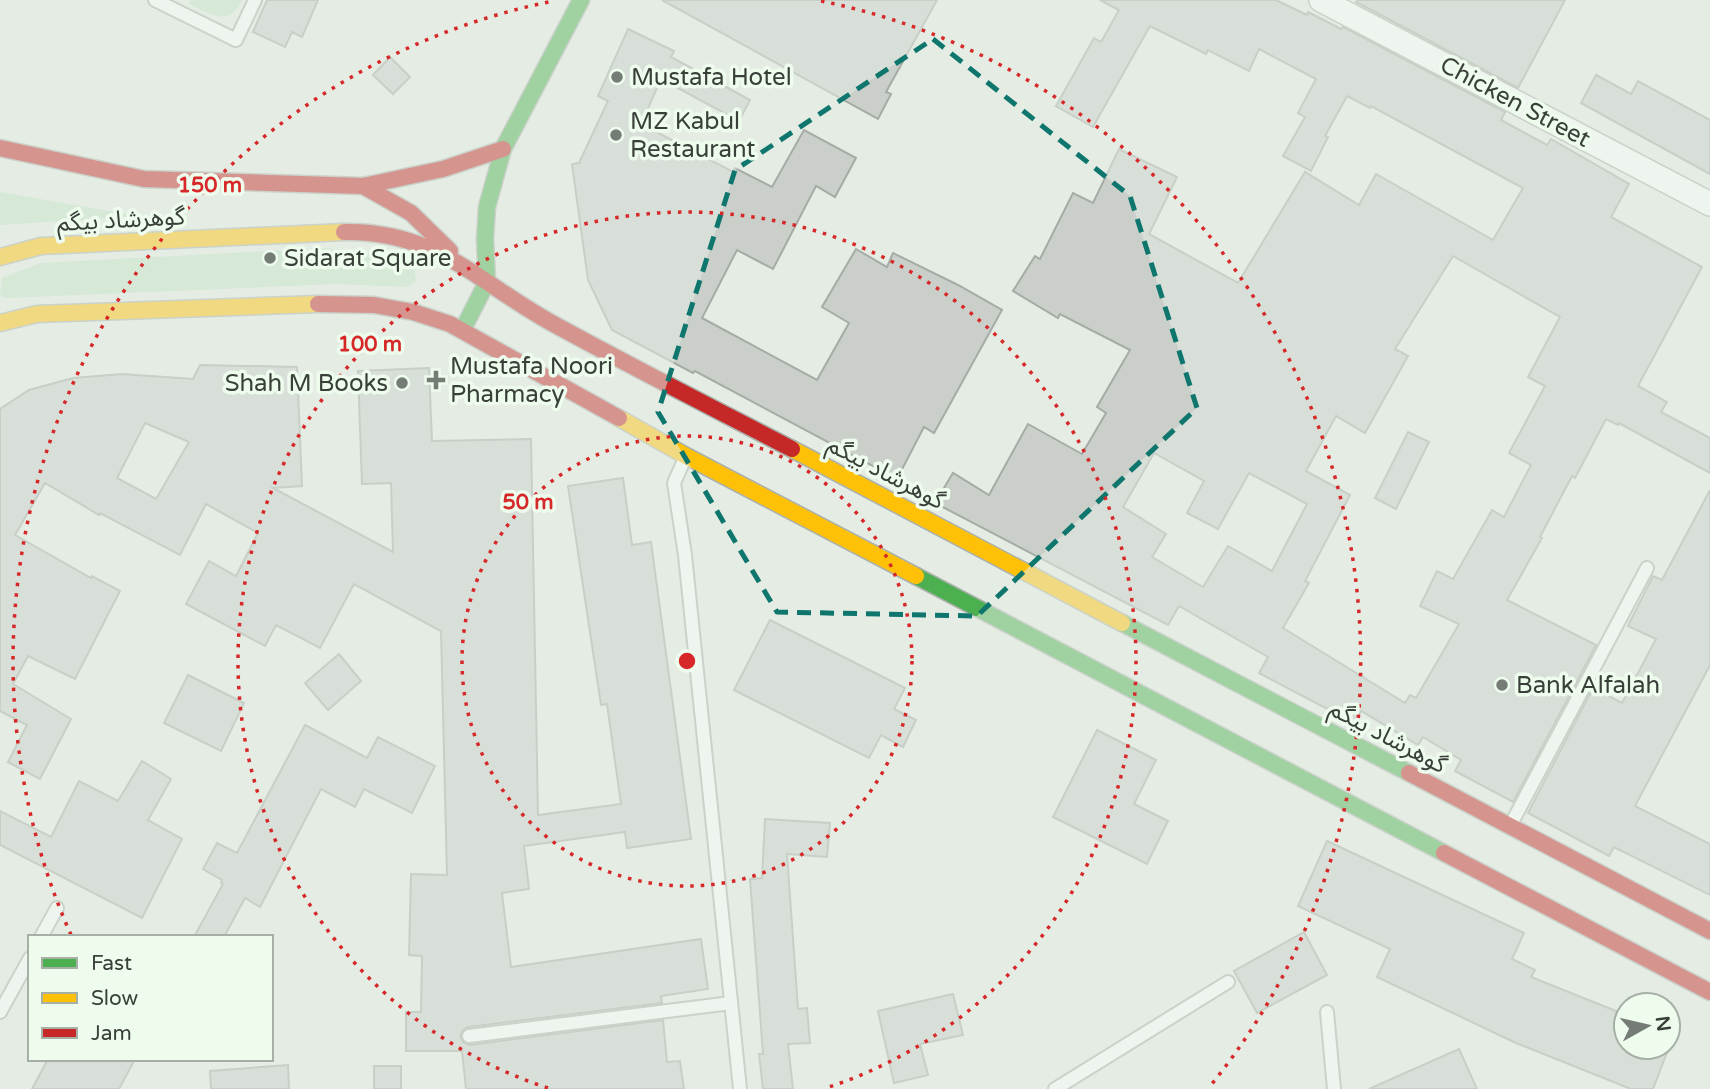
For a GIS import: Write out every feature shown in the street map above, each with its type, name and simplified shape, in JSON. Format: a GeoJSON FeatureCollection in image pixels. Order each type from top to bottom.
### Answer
{"type":"FeatureCollection","features":[{"type":"Feature","properties":{"kind":"main road"},"geometry":{"type":"LineString","coordinates":[[463,329],[487,282],[487,207],[503,149],[581,0]]}},
{"type":"Feature","properties":{"kind":"main road"},"geometry":{"type":"LineString","coordinates":[[0,148],[144,178],[363,186],[443,169],[503,149]]}},
{"type":"Feature","properties":{"kind":"main road"},"geometry":{"type":"LineString","coordinates":[[363,186],[411,213],[464,266]]}},
{"type":"Feature","properties":{"kind":"main road","name":"گوهرشاد بیگم"},"geometry":{"type":"LineString","coordinates":[[0,257],[41,246],[348,232],[377,234],[422,244],[464,266],[561,328],[1710,931]]}},
{"type":"Feature","properties":{"kind":"main road"},"geometry":{"type":"LineString","coordinates":[[0,323],[37,314],[360,303],[402,308],[442,320],[463,329],[686,456],[1710,992]]}},
{"type":"Feature","properties":{"kind":"street","name":"Chicken Street"},"geometry":{"type":"LineString","coordinates":[[1321,0],[1710,204]]}},
{"type":"Feature","properties":{"kind":"lane"},"geometry":{"type":"LineString","coordinates":[[155,0],[236,40],[255,0]]}},
{"type":"Feature","properties":{"kind":"lane"},"geometry":{"type":"LineString","coordinates":[[686,456],[674,482],[685,555],[740,1089]]}},
{"type":"Feature","properties":{"kind":"lane"},"geometry":{"type":"LineString","coordinates":[[1510,827],[1647,568]]}},
{"type":"Feature","properties":{"kind":"lane"},"geometry":{"type":"LineString","coordinates":[[42,935],[57,908]]}},
{"type":"Feature","properties":{"kind":"lane"},"geometry":{"type":"LineString","coordinates":[[0,1012],[28,962]]}},
{"type":"Feature","properties":{"kind":"lane"},"geometry":{"type":"LineString","coordinates":[[1055,1089],[1228,982]]}},
{"type":"Feature","properties":{"kind":"lane"},"geometry":{"type":"LineString","coordinates":[[470,1036],[731,1003]]}},
{"type":"Feature","properties":{"kind":"lane"},"geometry":{"type":"LineString","coordinates":[[1326,1012],[1334,1089]]}},
{"type":"Feature","properties":{"kind":"highlighted area"},"geometry":{"type":"Polygon","coordinates":[[[933,39],[1130,196],[1197,408],[977,616],[777,612],[658,412],[735,170],[933,39]]]}},
{"type":"Feature","properties":{"kind":"green space"},"geometry":{"type":"Polygon","coordinates":[[[191,0],[242,0],[231,14],[218,16],[189,4],[191,0]]]}},
{"type":"Feature","properties":{"kind":"green space"},"geometry":{"type":"Polygon","coordinates":[[[0,192],[138,216],[0,225],[0,192]]]}},
{"type":"Feature","properties":{"kind":"green space"},"geometry":{"type":"Polygon","coordinates":[[[326,248],[371,254],[414,267],[416,281],[407,287],[336,284],[6,298],[0,295],[2,278],[41,263],[326,248]]]}},
{"type":"Feature","properties":{"kind":"building"},"geometry":{"type":"Polygon","coordinates":[[[267,0],[318,0],[302,37],[292,32],[285,47],[253,32],[267,0]]]}},
{"type":"Feature","properties":{"kind":"building"},"geometry":{"type":"Polygon","coordinates":[[[662,0],[937,0],[886,92],[891,94],[878,119],[662,0]]]}},
{"type":"Feature","properties":{"kind":"building"},"geometry":{"type":"Polygon","coordinates":[[[1100,0],[1276,0],[1341,29],[1343,27],[1505,112],[1501,120],[1547,145],[1551,139],[1629,184],[1611,217],[1702,267],[1638,386],[1667,402],[1661,412],[1710,438],[1710,473],[1619,423],[1618,425],[1606,419],[1575,478],[1572,476],[1540,537],[1542,538],[1507,600],[1596,645],[1513,802],[1455,771],[1461,760],[1423,737],[1418,745],[1361,711],[1354,723],[1259,673],[1268,657],[1179,606],[1168,625],[935,503],[953,473],[989,495],[1028,424],[1082,454],[1106,413],[1097,407],[1130,350],[1060,314],[1058,318],[1013,291],[1035,256],[1040,259],[1073,193],[1093,203],[1119,149],[1177,177],[1149,234],[1238,283],[1305,172],[1359,205],[1376,174],[1493,240],[1523,188],[1371,106],[1370,108],[1347,96],[1325,136],[1328,137],[1311,171],[1283,156],[1305,117],[1298,113],[1316,79],[1259,49],[1249,71],[1208,50],[1206,54],[1150,26],[1093,127],[1056,106],[1094,38],[1101,42],[1119,10],[1100,0]],[[1453,256],[1395,349],[1408,356],[1365,433],[1336,416],[1306,471],[1350,495],[1305,581],[1309,583],[1283,628],[1405,703],[1410,695],[1416,698],[1459,624],[1420,606],[1437,571],[1453,579],[1492,510],[1504,517],[1531,465],[1509,453],[1545,386],[1528,377],[1560,317],[1453,256]],[[1154,453],[1123,507],[1166,534],[1152,557],[1203,587],[1228,546],[1272,571],[1307,504],[1249,473],[1218,529],[1187,513],[1204,481],[1154,453]]]}},
{"type":"Feature","properties":{"kind":"building"},"geometry":{"type":"Polygon","coordinates":[[[1565,0],[1518,88],[1356,2],[1565,0]]]}},
{"type":"Feature","properties":{"kind":"building"},"geometry":{"type":"Polygon","coordinates":[[[628,29],[674,51],[671,57],[750,100],[739,121],[661,79],[641,124],[733,172],[735,168],[772,187],[804,130],[856,158],[835,197],[816,186],[773,269],[737,250],[702,318],[817,380],[849,323],[822,307],[856,249],[887,267],[893,253],[1002,310],[934,433],[924,427],[897,479],[695,371],[693,373],[612,330],[588,280],[572,164],[579,163],[608,101],[598,96],[628,29]]]}},
{"type":"Feature","properties":{"kind":"building"},"geometry":{"type":"Polygon","coordinates":[[[390,57],[410,77],[393,94],[373,75],[390,57]]]}},
{"type":"Feature","properties":{"kind":"building"},"geometry":{"type":"Polygon","coordinates":[[[1596,75],[1631,94],[1638,81],[1710,120],[1710,174],[1581,103],[1596,75]]]}},
{"type":"Feature","properties":{"kind":"building"},"geometry":{"type":"Polygon","coordinates":[[[200,365],[297,367],[302,486],[273,488],[393,552],[391,483],[362,484],[358,371],[429,368],[432,441],[531,439],[538,815],[621,804],[607,704],[601,705],[568,486],[623,478],[632,545],[651,542],[691,839],[627,848],[625,832],[524,846],[529,889],[502,893],[511,967],[701,939],[708,989],[661,996],[662,1003],[468,1027],[460,1036],[463,1042],[470,1045],[663,1020],[667,1062],[680,1061],[684,1089],[466,1089],[462,1051],[406,1051],[406,1012],[421,1012],[422,956],[409,955],[411,874],[447,875],[441,631],[354,584],[320,648],[276,625],[265,646],[186,604],[209,561],[236,576],[258,533],[206,504],[180,555],[100,513],[99,515],[45,483],[15,535],[91,578],[92,576],[120,591],[75,679],[28,656],[13,684],[71,719],[40,779],[8,762],[27,725],[0,711],[0,409],[29,390],[73,378],[122,374],[193,379],[200,365]],[[145,423],[117,478],[156,499],[189,442],[145,423]]]}},
{"type":"Feature","properties":{"kind":"building"},"geometry":{"type":"Polygon","coordinates":[[[1408,432],[1429,442],[1396,509],[1375,498],[1408,432]]]}},
{"type":"Feature","properties":{"kind":"building"},"geometry":{"type":"Polygon","coordinates":[[[1710,490],[1710,665],[1635,806],[1710,844],[1710,895],[1614,847],[1609,856],[1528,813],[1593,688],[1622,703],[1656,639],[1628,626],[1653,576],[1662,580],[1710,490]]]}},
{"type":"Feature","properties":{"kind":"building"},"geometry":{"type":"Polygon","coordinates":[[[770,620],[905,688],[894,709],[916,720],[903,747],[881,735],[869,758],[734,690],[770,620]]]}},
{"type":"Feature","properties":{"kind":"building"},"geometry":{"type":"Polygon","coordinates":[[[339,654],[361,681],[328,710],[305,683],[339,654]]]}},
{"type":"Feature","properties":{"kind":"building"},"geometry":{"type":"Polygon","coordinates":[[[188,675],[244,703],[221,751],[164,723],[188,675]]]}},
{"type":"Feature","properties":{"kind":"building"},"geometry":{"type":"Polygon","coordinates":[[[305,725],[367,758],[378,737],[435,766],[412,813],[364,789],[355,807],[321,789],[260,907],[245,898],[225,935],[195,935],[223,884],[222,880],[203,869],[217,843],[237,853],[305,725]]]}},
{"type":"Feature","properties":{"kind":"building"},"geometry":{"type":"Polygon","coordinates":[[[1097,730],[1156,760],[1134,804],[1168,821],[1147,864],[1053,817],[1097,730]]]}},
{"type":"Feature","properties":{"kind":"building"},"geometry":{"type":"Polygon","coordinates":[[[142,761],[171,779],[148,820],[182,839],[142,918],[0,845],[0,811],[51,837],[79,781],[118,801],[142,761]]]}},
{"type":"Feature","properties":{"kind":"building"},"geometry":{"type":"Polygon","coordinates":[[[765,819],[830,823],[827,857],[787,854],[798,1009],[807,1008],[810,1043],[788,1044],[793,1089],[763,1089],[759,1054],[763,1054],[750,879],[762,878],[765,819]]]}},
{"type":"Feature","properties":{"kind":"building"},"geometry":{"type":"Polygon","coordinates":[[[1327,841],[1524,933],[1512,959],[1535,970],[1531,977],[1612,1009],[1612,1061],[1664,1061],[1653,1089],[1631,1089],[1516,1043],[1377,977],[1390,949],[1298,906],[1327,841]]]}},
{"type":"Feature","properties":{"kind":"building"},"geometry":{"type":"Polygon","coordinates":[[[1304,932],[1327,975],[1257,1013],[1234,971],[1304,932]]]}},
{"type":"Feature","properties":{"kind":"building"},"geometry":{"type":"Polygon","coordinates":[[[953,994],[963,1035],[920,1044],[928,1075],[894,1083],[878,1011],[953,994]]]}},
{"type":"Feature","properties":{"kind":"building"},"geometry":{"type":"Polygon","coordinates":[[[1459,1049],[1477,1089],[1369,1089],[1459,1049]]]}},
{"type":"Feature","properties":{"kind":"building"},"geometry":{"type":"Polygon","coordinates":[[[47,1061],[134,1061],[119,1089],[32,1089],[47,1061]]]}},
{"type":"Feature","properties":{"kind":"building"},"geometry":{"type":"Polygon","coordinates":[[[288,1065],[289,1089],[211,1089],[210,1071],[288,1065]]]}},
{"type":"Feature","properties":{"kind":"building"},"geometry":{"type":"Polygon","coordinates":[[[374,1066],[401,1066],[401,1089],[374,1089],[374,1066]]]}},
{"type":"Feature","properties":{"kind":"traffic: fast"},"geometry":{"type":"LineString","coordinates":[[463,329],[487,282],[487,207],[503,149],[581,0]]}},
{"type":"Feature","properties":{"kind":"traffic: fast"},"geometry":{"type":"LineString","coordinates":[[916,576],[1444,853]]}},
{"type":"Feature","properties":{"kind":"traffic: fast"},"geometry":{"type":"LineString","coordinates":[[1122,623],[1409,773]]}},
{"type":"Feature","properties":{"kind":"traffic: slow"},"geometry":{"type":"LineString","coordinates":[[0,257],[41,246],[344,232]]}},
{"type":"Feature","properties":{"kind":"traffic: slow"},"geometry":{"type":"LineString","coordinates":[[0,323],[37,314],[318,304]]}},
{"type":"Feature","properties":{"kind":"traffic: slow"},"geometry":{"type":"LineString","coordinates":[[619,418],[916,576]]}},
{"type":"Feature","properties":{"kind":"traffic: slow"},"geometry":{"type":"LineString","coordinates":[[792,449],[1122,623]]}},
{"type":"Feature","properties":{"kind":"traffic: jam"},"geometry":{"type":"LineString","coordinates":[[0,148],[144,179],[363,186],[443,169],[503,149]]}},
{"type":"Feature","properties":{"kind":"traffic: jam"},"geometry":{"type":"LineString","coordinates":[[363,186],[411,213],[450,251]]}},
{"type":"Feature","properties":{"kind":"traffic: jam"},"geometry":{"type":"LineString","coordinates":[[344,232],[376,234],[430,249],[454,261],[550,322],[792,449]]}},
{"type":"Feature","properties":{"kind":"traffic: jam"},"geometry":{"type":"LineString","coordinates":[[318,304],[374,305],[413,312],[450,324],[619,418]]}},
{"type":"Feature","properties":{"kind":"traffic: jam"},"geometry":{"type":"LineString","coordinates":[[1409,773],[1710,931]]}},
{"type":"Feature","properties":{"kind":"traffic: jam"},"geometry":{"type":"LineString","coordinates":[[1444,853],[1710,992]]}},
{"type":"Feature","properties":{"kind":"place","name":"Mustafa Hotel"},"geometry":{"type":"Point","coordinates":[617,77]}},
{"type":"Feature","properties":{"kind":"place","name":"MZ Kabul Restaurant"},"geometry":{"type":"Point","coordinates":[616,135]}},
{"type":"Feature","properties":{"kind":"place","name":"Sidarat Square"},"geometry":{"type":"Point","coordinates":[270,258]}},
{"type":"Feature","properties":{"kind":"place","name":"Mustafa Noori Pharmacy"},"geometry":{"type":"Point","coordinates":[436,380]}},
{"type":"Feature","properties":{"kind":"place","name":"Shah M Books"},"geometry":{"type":"Point","coordinates":[402,383]}},
{"type":"Feature","properties":{"kind":"place","name":"Bank Alfalah"},"geometry":{"type":"Point","coordinates":[1502,685]}}]}
